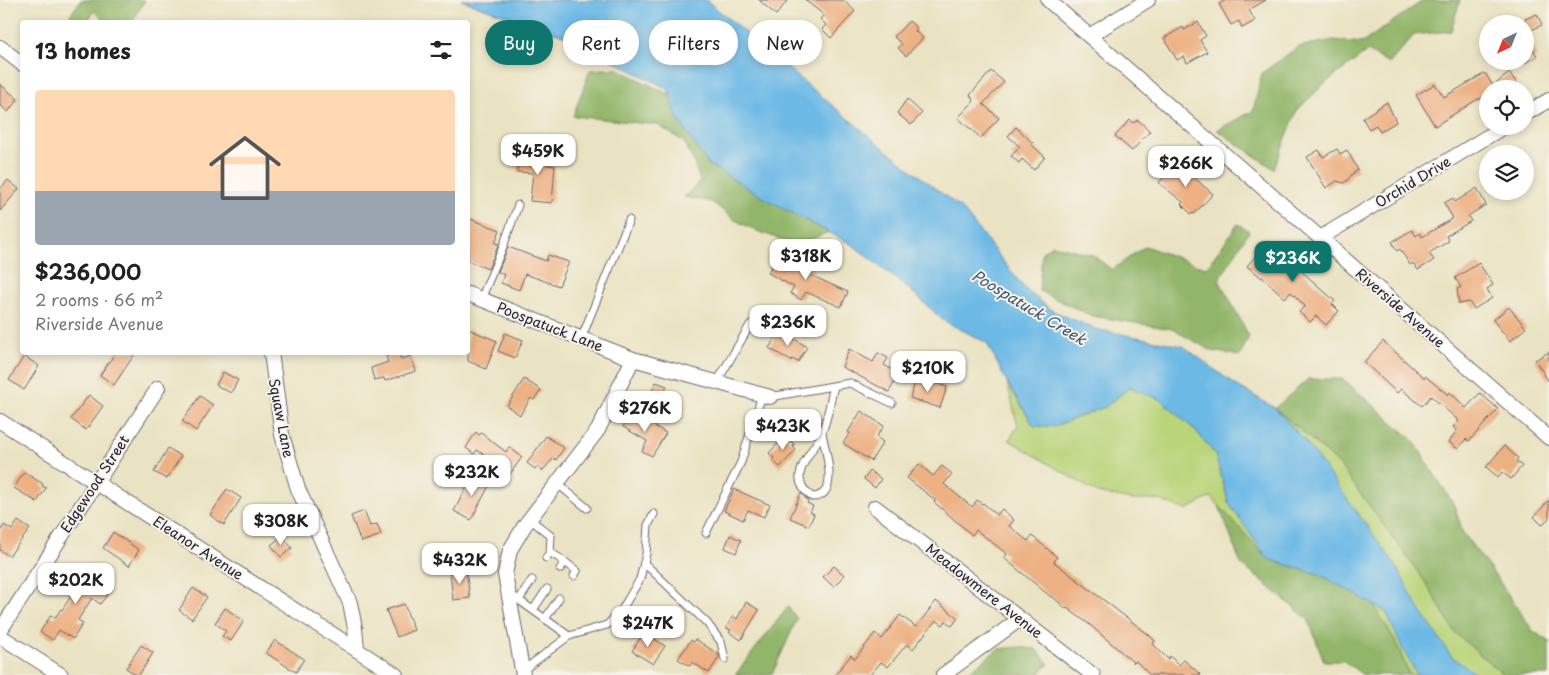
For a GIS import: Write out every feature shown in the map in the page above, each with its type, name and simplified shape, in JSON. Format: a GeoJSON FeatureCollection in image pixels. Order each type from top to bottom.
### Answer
{"type":"FeatureCollection","features":[{"type":"Feature","properties":{"kind":"street","name":"Riverside Avenue"},"geometry":{"type":"LineString","coordinates":[[1048,0],[1549,438]]}},
{"type":"Feature","properties":{"kind":"street"},"geometry":{"type":"LineString","coordinates":[[1089,36],[1148,0]]}},
{"type":"Feature","properties":{"kind":"street"},"geometry":{"type":"LineString","coordinates":[[1,51],[20,63]]}},
{"type":"Feature","properties":{"kind":"street"},"geometry":{"type":"LineString","coordinates":[[1534,109],[1549,100]]}},
{"type":"Feature","properties":{"kind":"street","name":"Orchid Drive"},"geometry":{"type":"LineString","coordinates":[[1320,238],[1490,135]]}},
{"type":"Feature","properties":{"kind":"street","name":"Poospatuck Lane"},"geometry":{"type":"LineString","coordinates":[[470,295],[633,359],[766,396]]}},
{"type":"Feature","properties":{"kind":"street","name":"Squaw Lane"},"geometry":{"type":"LineString","coordinates":[[271,355],[282,435],[298,489],[350,603],[357,650]]}},
{"type":"Feature","properties":{"kind":"street"},"geometry":{"type":"LineString","coordinates":[[522,673],[514,596],[505,574],[510,550],[530,519],[598,430],[633,359]]}},
{"type":"Feature","properties":{"kind":"street","name":"Edgewood Street"},"geometry":{"type":"LineString","coordinates":[[0,630],[158,388]]}},
{"type":"Feature","properties":{"kind":"street","name":"Eleanor Avenue"},"geometry":{"type":"LineString","coordinates":[[0,421],[396,675]]}},
{"type":"Feature","properties":{"kind":"street","name":"Meadowmere Avenue"},"geometry":{"type":"LineString","coordinates":[[875,507],[1093,675]]}},
{"type":"Feature","properties":{"kind":"street"},"geometry":{"type":"LineString","coordinates":[[943,675],[1020,619]]}},
{"type":"Feature","properties":{"kind":"street"},"geometry":{"type":"LineString","coordinates":[[0,636],[61,675]]}},
{"type":"Feature","properties":{"kind":"lane"},"geometry":{"type":"LineString","coordinates":[[481,299],[518,205]]}},
{"type":"Feature","properties":{"kind":"lane"},"geometry":{"type":"LineString","coordinates":[[581,339],[629,220]]}},
{"type":"Feature","properties":{"kind":"lane"},"geometry":{"type":"LineString","coordinates":[[717,382],[750,325],[759,319],[770,322]]}},
{"type":"Feature","properties":{"kind":"lane","name":"Poospatuck Lane"},"geometry":{"type":"LineString","coordinates":[[766,396],[850,383],[892,403]]}},
{"type":"Feature","properties":{"kind":"lane"},"geometry":{"type":"LineString","coordinates":[[822,433],[830,480],[824,493],[818,497],[812,496],[802,488],[800,482],[801,470],[808,453],[822,433],[834,386]]}},
{"type":"Feature","properties":{"kind":"lane"},"geometry":{"type":"LineString","coordinates":[[706,533],[742,462],[766,396]]}},
{"type":"Feature","properties":{"kind":"lane"},"geometry":{"type":"LineString","coordinates":[[558,484],[587,508]]}},
{"type":"Feature","properties":{"kind":"lane"},"geometry":{"type":"LineString","coordinates":[[522,673],[569,636],[607,625],[621,611],[640,579],[646,554],[648,525],[654,514]]}},
{"type":"Feature","properties":{"kind":"lane"},"geometry":{"type":"LineString","coordinates":[[530,519],[551,536],[548,555],[562,565],[577,571],[574,576]]}},
{"type":"Feature","properties":{"kind":"lane"},"geometry":{"type":"LineString","coordinates":[[644,563],[707,623],[721,642],[725,659]]}},
{"type":"Feature","properties":{"kind":"lane"},"geometry":{"type":"LineString","coordinates":[[532,580],[514,596],[569,636]]}},
{"type":"Feature","properties":{"kind":"lane"},"geometry":{"type":"LineString","coordinates":[[533,610],[546,589]]}},
{"type":"Feature","properties":{"kind":"lane"},"geometry":{"type":"LineString","coordinates":[[546,619],[559,598]]}},
{"type":"Feature","properties":{"kind":"green space"},"geometry":{"type":"Polygon","coordinates":[[[81,0],[145,0],[134,20],[105,20],[94,11],[88,20],[66,20],[81,0]]]}},
{"type":"Feature","properties":{"kind":"green space"},"geometry":{"type":"Polygon","coordinates":[[[1424,0],[1460,0],[1451,31],[1414,35],[1389,64],[1368,51],[1324,84],[1297,110],[1274,169],[1217,130],[1253,111],[1262,73],[1298,47],[1333,40],[1362,43],[1424,0]]]}},
{"type":"Feature","properties":{"kind":"green space"},"geometry":{"type":"Polygon","coordinates":[[[616,68],[670,95],[678,120],[708,164],[764,198],[829,232],[797,245],[757,231],[735,220],[712,202],[684,197],[700,182],[694,162],[684,142],[658,125],[573,116],[590,70],[616,68]]]}},
{"type":"Feature","properties":{"kind":"green space"},"geometry":{"type":"Polygon","coordinates":[[[1238,224],[1249,231],[1219,280],[1249,336],[1240,356],[1212,351],[1172,329],[1092,316],[1039,291],[1042,252],[1053,245],[1093,255],[1112,270],[1145,246],[1206,268],[1238,224]]]}},
{"type":"Feature","properties":{"kind":"green space"},"geometry":{"type":"Polygon","coordinates":[[[1308,379],[1343,379],[1413,440],[1454,505],[1463,533],[1533,631],[1549,641],[1549,675],[1504,675],[1455,633],[1426,583],[1338,463],[1275,408],[1308,379]]]}},
{"type":"Feature","properties":{"kind":"green space"},"geometry":{"type":"Polygon","coordinates":[[[1007,383],[1034,426],[1105,407],[1130,387],[1161,400],[1197,432],[1215,454],[1229,504],[1304,440],[1275,408],[1338,463],[1426,583],[1455,633],[1504,675],[1409,675],[1396,642],[1268,559],[1211,497],[1186,510],[1159,500],[1131,500],[1098,493],[1009,440],[1018,426],[1007,383]]]}},
{"type":"Feature","properties":{"kind":"green space"},"geometry":{"type":"Polygon","coordinates":[[[1219,506],[1268,559],[1321,575],[1373,604],[1396,642],[1409,675],[1363,675],[1344,661],[1324,661],[1308,619],[1241,564],[1219,506]]]}},
{"type":"Feature","properties":{"kind":"green space"},"geometry":{"type":"Polygon","coordinates":[[[788,607],[797,619],[773,672],[769,675],[735,675],[788,607]]]}},
{"type":"Feature","properties":{"kind":"green space"},"geometry":{"type":"Polygon","coordinates":[[[1019,647],[1036,649],[1049,664],[1038,675],[965,675],[998,649],[1019,647]]]}},
{"type":"Feature","properties":{"kind":"water","name":"Poospatuck Creek"},"geometry":{"type":"Polygon","coordinates":[[[461,0],[706,0],[730,20],[649,20],[649,65],[738,65],[738,27],[748,35],[748,65],[784,65],[881,146],[962,209],[1025,289],[1051,310],[1095,329],[1183,346],[1234,384],[1275,408],[1304,440],[1394,563],[1418,607],[1451,656],[1477,675],[1417,675],[1402,648],[1386,612],[1321,575],[1268,559],[1229,504],[1215,454],[1197,432],[1161,400],[1130,387],[1105,407],[1055,426],[1034,426],[1004,377],[987,343],[943,320],[909,289],[853,245],[764,198],[708,164],[678,120],[668,89],[621,65],[639,65],[639,20],[563,20],[563,35],[553,32],[553,20],[519,20],[461,0]]]}},
{"type":"Feature","properties":{"kind":"building"},"geometry":{"type":"Polygon","coordinates":[[[759,0],[788,0],[776,15],[759,0]]]}},
{"type":"Feature","properties":{"kind":"building"},"geometry":{"type":"Polygon","coordinates":[[[805,0],[843,0],[855,11],[831,38],[822,29],[826,25],[820,19],[824,15],[805,0]]]}},
{"type":"Feature","properties":{"kind":"building"},"geometry":{"type":"Polygon","coordinates":[[[1226,0],[1266,0],[1249,10],[1255,21],[1242,28],[1239,21],[1231,25],[1219,4],[1226,0]]]}},
{"type":"Feature","properties":{"kind":"building"},"geometry":{"type":"Polygon","coordinates":[[[1537,14],[1542,25],[1534,29],[1534,15],[1537,14]]]}},
{"type":"Feature","properties":{"kind":"building"},"geometry":{"type":"Polygon","coordinates":[[[909,21],[917,28],[915,31],[923,38],[906,56],[898,48],[902,44],[894,37],[909,21]]]}},
{"type":"Feature","properties":{"kind":"building"},"geometry":{"type":"Polygon","coordinates":[[[1198,22],[1206,36],[1200,40],[1207,52],[1187,63],[1184,56],[1177,60],[1164,38],[1183,27],[1184,30],[1198,22]]]}},
{"type":"Feature","properties":{"kind":"building"},"geometry":{"type":"Polygon","coordinates":[[[991,71],[1004,82],[983,104],[999,118],[981,138],[958,118],[974,101],[970,95],[991,71]]]}},
{"type":"Feature","properties":{"kind":"building"},"geometry":{"type":"Polygon","coordinates":[[[1485,73],[1489,80],[1479,80],[1479,99],[1435,126],[1416,95],[1435,84],[1444,97],[1485,73]]]}},
{"type":"Feature","properties":{"kind":"building"},"geometry":{"type":"Polygon","coordinates":[[[1509,73],[1515,80],[1500,80],[1509,73]]]}},
{"type":"Feature","properties":{"kind":"building"},"geometry":{"type":"Polygon","coordinates":[[[0,84],[18,99],[8,112],[0,105],[0,84]]]}},
{"type":"Feature","properties":{"kind":"building"},"geometry":{"type":"Polygon","coordinates":[[[907,99],[922,113],[911,125],[897,113],[907,99]]]}},
{"type":"Feature","properties":{"kind":"building"},"geometry":{"type":"Polygon","coordinates":[[[1387,102],[1396,122],[1380,132],[1376,125],[1369,129],[1363,119],[1364,117],[1387,102]]]}},
{"type":"Feature","properties":{"kind":"building"},"geometry":{"type":"Polygon","coordinates":[[[1130,120],[1133,123],[1138,120],[1150,131],[1132,151],[1115,136],[1130,120]]]}},
{"type":"Feature","properties":{"kind":"building"},"geometry":{"type":"Polygon","coordinates":[[[1016,127],[1045,157],[1034,170],[1022,159],[1019,163],[1011,156],[1020,147],[1008,136],[1016,127]]]}},
{"type":"Feature","properties":{"kind":"building"},"geometry":{"type":"Polygon","coordinates":[[[519,149],[533,150],[532,158],[547,159],[547,165],[555,166],[552,203],[530,201],[533,173],[517,172],[519,149]]]}},
{"type":"Feature","properties":{"kind":"building"},"geometry":{"type":"Polygon","coordinates":[[[1337,149],[1340,154],[1347,150],[1358,170],[1347,181],[1343,183],[1337,181],[1326,188],[1307,157],[1319,150],[1323,157],[1337,149]]]}},
{"type":"Feature","properties":{"kind":"building"},"geometry":{"type":"Polygon","coordinates":[[[1176,162],[1213,194],[1194,214],[1191,214],[1181,204],[1183,202],[1159,183],[1176,162]]]}},
{"type":"Feature","properties":{"kind":"building"},"geometry":{"type":"Polygon","coordinates":[[[8,180],[19,189],[0,211],[0,189],[8,180]]]}},
{"type":"Feature","properties":{"kind":"building"},"geometry":{"type":"Polygon","coordinates":[[[1477,188],[1479,200],[1483,200],[1486,205],[1468,216],[1471,221],[1446,236],[1449,241],[1429,253],[1434,260],[1418,270],[1413,263],[1410,265],[1400,249],[1397,251],[1392,242],[1412,230],[1416,236],[1420,233],[1422,237],[1453,218],[1444,203],[1453,198],[1455,202],[1477,188]]]}},
{"type":"Feature","properties":{"kind":"building"},"geometry":{"type":"Polygon","coordinates":[[[470,219],[500,230],[495,243],[499,244],[488,269],[470,262],[470,219]]]}},
{"type":"Feature","properties":{"kind":"building"},"geometry":{"type":"Polygon","coordinates":[[[1268,241],[1271,244],[1273,242],[1282,250],[1280,252],[1282,254],[1335,301],[1332,304],[1339,311],[1326,325],[1316,316],[1310,322],[1299,312],[1305,306],[1291,292],[1285,298],[1247,266],[1268,241]]]}},
{"type":"Feature","properties":{"kind":"building"},"geometry":{"type":"Polygon","coordinates":[[[508,247],[546,261],[548,255],[569,262],[559,286],[525,274],[519,290],[501,283],[504,275],[498,272],[508,247]]]}},
{"type":"Feature","properties":{"kind":"building"},"geometry":{"type":"Polygon","coordinates":[[[785,252],[814,270],[810,275],[848,292],[841,307],[806,292],[801,300],[790,293],[794,287],[768,273],[773,263],[778,266],[785,252]]]}},
{"type":"Feature","properties":{"kind":"building"},"geometry":{"type":"Polygon","coordinates":[[[1479,263],[1493,285],[1487,289],[1492,298],[1474,309],[1469,302],[1459,304],[1457,289],[1461,287],[1455,278],[1479,263]]]}},
{"type":"Feature","properties":{"kind":"building"},"geometry":{"type":"Polygon","coordinates":[[[1509,307],[1526,328],[1510,341],[1493,320],[1509,307]]]}},
{"type":"Feature","properties":{"kind":"building"},"geometry":{"type":"Polygon","coordinates":[[[470,330],[497,341],[486,369],[468,361],[468,355],[470,355],[470,330]]]}},
{"type":"Feature","properties":{"kind":"building"},"geometry":{"type":"Polygon","coordinates":[[[780,330],[807,347],[798,362],[792,359],[791,361],[769,348],[780,330]]]}},
{"type":"Feature","properties":{"kind":"building"},"geometry":{"type":"Polygon","coordinates":[[[505,333],[523,340],[515,358],[498,351],[505,333]]]}},
{"type":"Feature","properties":{"kind":"building"},"geometry":{"type":"Polygon","coordinates":[[[1383,341],[1424,378],[1425,376],[1448,395],[1450,392],[1466,408],[1480,393],[1498,409],[1469,441],[1466,439],[1458,449],[1449,442],[1457,430],[1453,427],[1459,421],[1431,396],[1422,406],[1401,389],[1397,393],[1364,362],[1383,341]]]}},
{"type":"Feature","properties":{"kind":"building"},"geometry":{"type":"Polygon","coordinates":[[[849,349],[873,362],[878,353],[888,358],[884,365],[899,374],[889,392],[842,367],[849,349]]]}},
{"type":"Feature","properties":{"kind":"building"},"geometry":{"type":"Polygon","coordinates":[[[1549,352],[1549,382],[1535,360],[1549,352]]]}},
{"type":"Feature","properties":{"kind":"building"},"geometry":{"type":"Polygon","coordinates":[[[114,355],[134,355],[114,385],[100,375],[114,355]]]}},
{"type":"Feature","properties":{"kind":"building"},"geometry":{"type":"Polygon","coordinates":[[[400,355],[401,359],[411,356],[416,371],[385,381],[384,378],[374,380],[371,368],[388,362],[386,356],[400,355]]]}},
{"type":"Feature","properties":{"kind":"building"},"geometry":{"type":"Polygon","coordinates":[[[24,356],[39,366],[24,390],[9,380],[24,356]]]}},
{"type":"Feature","properties":{"kind":"building"},"geometry":{"type":"Polygon","coordinates":[[[223,372],[238,380],[231,393],[216,385],[223,372]]]}},
{"type":"Feature","properties":{"kind":"building"},"geometry":{"type":"Polygon","coordinates":[[[917,377],[947,387],[940,408],[910,398],[917,377]]]}},
{"type":"Feature","properties":{"kind":"building"},"geometry":{"type":"Polygon","coordinates":[[[524,379],[541,390],[534,400],[531,398],[520,415],[507,406],[524,379]]]}},
{"type":"Feature","properties":{"kind":"building"},"geometry":{"type":"Polygon","coordinates":[[[656,382],[667,386],[659,403],[649,398],[656,382]]]}},
{"type":"Feature","properties":{"kind":"building"},"geometry":{"type":"Polygon","coordinates":[[[89,395],[103,406],[86,430],[71,419],[89,395]]]}},
{"type":"Feature","properties":{"kind":"building"},"geometry":{"type":"Polygon","coordinates":[[[200,396],[213,405],[196,431],[182,421],[200,396]]]}},
{"type":"Feature","properties":{"kind":"building"},"geometry":{"type":"Polygon","coordinates":[[[861,411],[884,426],[876,437],[883,442],[871,461],[843,443],[861,411]]]}},
{"type":"Feature","properties":{"kind":"building"},"geometry":{"type":"Polygon","coordinates":[[[631,412],[666,433],[652,456],[642,451],[647,441],[623,427],[631,412]]]}},
{"type":"Feature","properties":{"kind":"building"},"geometry":{"type":"Polygon","coordinates":[[[476,432],[479,435],[481,433],[506,452],[509,447],[522,457],[508,477],[495,468],[498,464],[477,450],[474,454],[466,448],[476,432]]]}},
{"type":"Feature","properties":{"kind":"building"},"geometry":{"type":"Polygon","coordinates":[[[546,436],[564,448],[556,460],[554,458],[542,471],[537,466],[535,469],[527,463],[546,436]]]}},
{"type":"Feature","properties":{"kind":"building"},"geometry":{"type":"Polygon","coordinates":[[[785,436],[795,445],[793,447],[796,450],[780,467],[772,460],[774,458],[769,453],[785,436]]]}},
{"type":"Feature","properties":{"kind":"building"},"geometry":{"type":"Polygon","coordinates":[[[1504,446],[1518,458],[1516,461],[1522,466],[1511,479],[1502,472],[1498,477],[1486,467],[1504,446]]]}},
{"type":"Feature","properties":{"kind":"building"},"geometry":{"type":"Polygon","coordinates":[[[168,448],[181,456],[167,479],[154,472],[168,448]]]}},
{"type":"Feature","properties":{"kind":"building"},"geometry":{"type":"Polygon","coordinates":[[[919,464],[933,476],[942,466],[952,474],[944,484],[972,507],[977,500],[997,515],[1002,509],[1014,520],[1009,526],[1028,541],[1032,536],[1057,557],[1054,562],[1148,634],[1155,641],[1153,644],[1168,659],[1170,656],[1179,665],[1184,660],[1201,675],[1150,675],[1136,661],[1134,663],[1090,625],[1066,609],[1004,558],[1007,554],[976,530],[972,535],[934,502],[935,500],[907,478],[919,464]]]}},
{"type":"Feature","properties":{"kind":"building"},"geometry":{"type":"Polygon","coordinates":[[[870,471],[881,479],[875,488],[864,479],[870,471]]]}},
{"type":"Feature","properties":{"kind":"building"},"geometry":{"type":"Polygon","coordinates":[[[24,472],[46,488],[37,502],[14,488],[24,472]]]}},
{"type":"Feature","properties":{"kind":"building"},"geometry":{"type":"Polygon","coordinates":[[[474,473],[491,482],[471,520],[454,511],[474,473]]]}},
{"type":"Feature","properties":{"kind":"building"},"geometry":{"type":"Polygon","coordinates":[[[227,489],[241,498],[224,525],[210,515],[227,489]]]}},
{"type":"Feature","properties":{"kind":"building"},"geometry":{"type":"Polygon","coordinates":[[[734,489],[770,505],[764,517],[748,510],[743,520],[724,511],[734,489]]]}},
{"type":"Feature","properties":{"kind":"building"},"geometry":{"type":"Polygon","coordinates":[[[801,493],[808,501],[807,503],[813,506],[810,512],[814,514],[809,526],[790,518],[801,493]]]}},
{"type":"Feature","properties":{"kind":"building"},"geometry":{"type":"Polygon","coordinates":[[[1549,500],[1549,518],[1542,525],[1534,517],[1549,500]]]}},
{"type":"Feature","properties":{"kind":"building"},"geometry":{"type":"Polygon","coordinates":[[[364,511],[370,526],[377,524],[381,535],[361,542],[351,516],[364,511]]]}},
{"type":"Feature","properties":{"kind":"building"},"geometry":{"type":"Polygon","coordinates":[[[18,521],[30,529],[9,556],[0,550],[0,532],[4,525],[12,530],[18,521]]]}},
{"type":"Feature","properties":{"kind":"building"},"geometry":{"type":"Polygon","coordinates":[[[113,532],[139,550],[129,566],[103,548],[113,532]]]}},
{"type":"Feature","properties":{"kind":"building"},"geometry":{"type":"Polygon","coordinates":[[[730,535],[741,540],[736,553],[725,548],[730,535]]]}},
{"type":"Feature","properties":{"kind":"building"},"geometry":{"type":"Polygon","coordinates":[[[282,536],[292,548],[281,557],[271,545],[282,536]]]}},
{"type":"Feature","properties":{"kind":"building"},"geometry":{"type":"Polygon","coordinates":[[[91,564],[104,574],[96,585],[108,594],[100,604],[92,598],[78,620],[83,623],[73,639],[59,630],[53,640],[40,632],[51,615],[55,618],[62,610],[77,587],[75,585],[91,564]]]}},
{"type":"Feature","properties":{"kind":"building"},"geometry":{"type":"Polygon","coordinates":[[[834,566],[844,575],[834,587],[823,577],[834,566]]]}},
{"type":"Feature","properties":{"kind":"building"},"geometry":{"type":"Polygon","coordinates":[[[466,570],[470,598],[453,600],[450,572],[466,570]]]}},
{"type":"Feature","properties":{"kind":"building"},"geometry":{"type":"Polygon","coordinates":[[[193,588],[207,597],[192,619],[179,610],[193,588]]]}},
{"type":"Feature","properties":{"kind":"building"},"geometry":{"type":"Polygon","coordinates":[[[936,601],[958,618],[952,626],[946,621],[943,625],[936,620],[913,649],[907,644],[888,667],[881,662],[870,675],[835,675],[851,655],[855,659],[875,633],[882,639],[900,615],[916,627],[936,601]]]}},
{"type":"Feature","properties":{"kind":"building"},"geometry":{"type":"Polygon","coordinates":[[[746,602],[759,610],[741,640],[729,632],[731,630],[726,628],[733,616],[737,619],[746,602]]]}},
{"type":"Feature","properties":{"kind":"building"},"geometry":{"type":"Polygon","coordinates":[[[404,604],[414,630],[397,637],[386,610],[404,604]]]}},
{"type":"Feature","properties":{"kind":"building"},"geometry":{"type":"Polygon","coordinates":[[[225,608],[244,621],[231,641],[222,636],[226,631],[215,623],[225,608]]]}},
{"type":"Feature","properties":{"kind":"building"},"geometry":{"type":"Polygon","coordinates":[[[644,632],[665,646],[653,664],[632,651],[644,632]]]}},
{"type":"Feature","properties":{"kind":"building"},"geometry":{"type":"Polygon","coordinates":[[[695,639],[718,654],[719,657],[709,673],[692,662],[690,666],[678,659],[691,640],[694,642],[695,639]]]}},
{"type":"Feature","properties":{"kind":"building"},"geometry":{"type":"Polygon","coordinates":[[[275,640],[304,659],[296,672],[266,653],[275,640]]]}},
{"type":"Feature","properties":{"kind":"building"},"geometry":{"type":"Polygon","coordinates":[[[141,645],[153,653],[139,675],[136,675],[126,668],[141,645]]]}}]}
